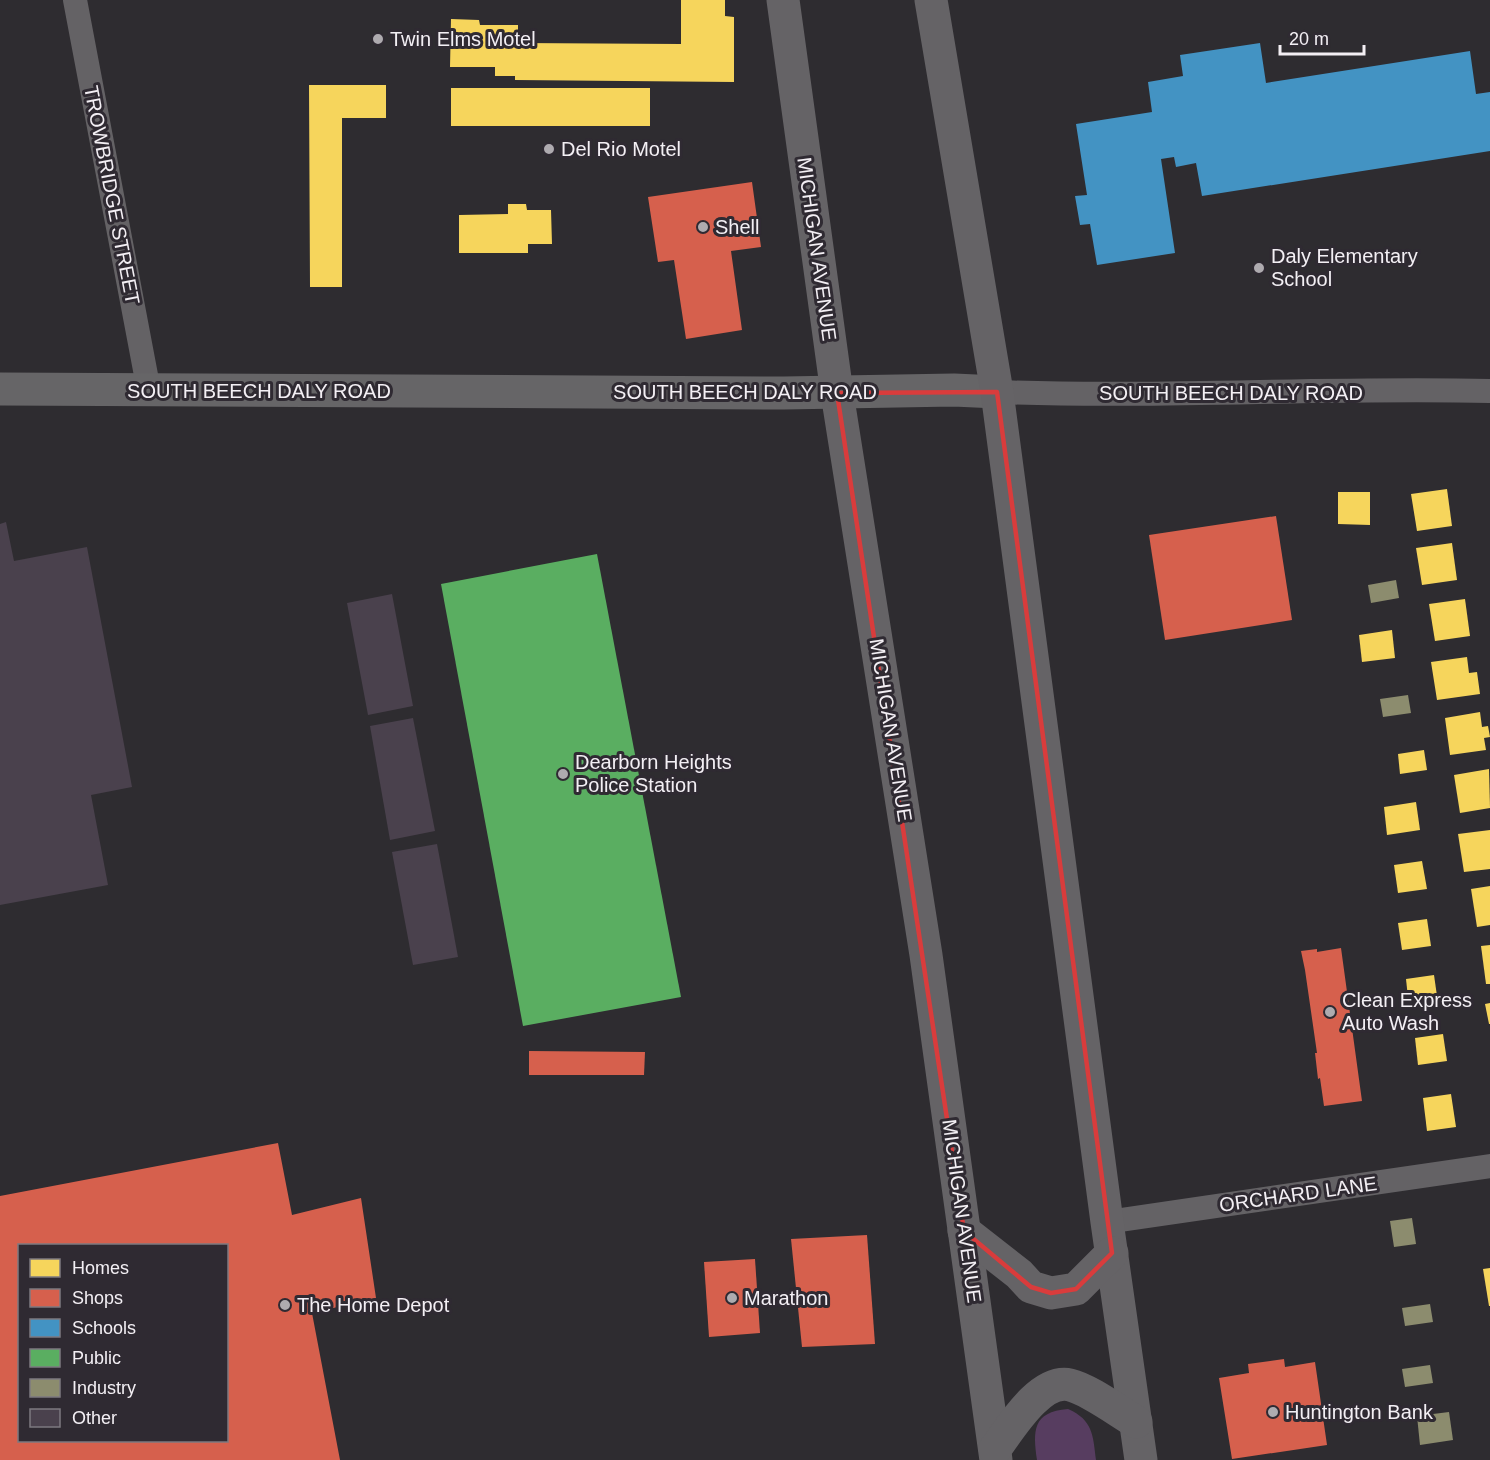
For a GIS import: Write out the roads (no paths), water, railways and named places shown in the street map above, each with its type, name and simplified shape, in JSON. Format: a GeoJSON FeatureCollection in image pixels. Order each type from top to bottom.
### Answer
{"type":"FeatureCollection","features":[{"type":"Feature","properties":{"kind":"main road","name":"MICHIGAN AVENUE"},"geometry":{"type":"LineString","coordinates":[[783,0],[837,393],[925,944],[995,1455]]}},
{"type":"Feature","properties":{"kind":"main road"},"geometry":{"type":"LineString","coordinates":[[931,0],[998,392],[1109,1238],[1141,1460]]}},
{"type":"Feature","properties":{"kind":"main road","name":"SOUTH BEECH DALY ROAD"},"geometry":{"type":"LineString","coordinates":[[0,389],[837,393],[954,390],[998,392]]}},
{"type":"Feature","properties":{"kind":"main road"},"geometry":{"type":"LineString","coordinates":[[964,1231],[1019,1274],[1031,1287],[1051,1293],[1076,1289],[1109,1238]]}},
{"type":"Feature","properties":{"kind":"main road"},"geometry":{"type":"LineString","coordinates":[[995,1455],[1032,1401],[1049,1388],[1069,1384],[1136,1422]]}},
{"type":"Feature","properties":{"kind":"street","name":"TROWBRIDGE STREET"},"geometry":{"type":"LineString","coordinates":[[75,0],[149,391]]}},
{"type":"Feature","properties":{"kind":"street","name":"SOUTH BEECH DALY ROAD"},"geometry":{"type":"LineString","coordinates":[[998,392],[1055,394],[1490,391]]}},
{"type":"Feature","properties":{"kind":"street","name":"ORCHARD LANE"},"geometry":{"type":"LineString","coordinates":[[1109,1238],[1490,1166]]}},
{"type":"Feature","properties":{"kind":"place","name":"Twin Elms Motel"},"geometry":{"type":"Point","coordinates":[378,39]}},
{"type":"Feature","properties":{"kind":"place","name":"Del Rio Motel"},"geometry":{"type":"Point","coordinates":[549,149]}},
{"type":"Feature","properties":{"kind":"place","name":"Shell"},"geometry":{"type":"Point","coordinates":[703,227]}},
{"type":"Feature","properties":{"kind":"place","name":"Daly Elementary School"},"geometry":{"type":"Point","coordinates":[1259,268]}},
{"type":"Feature","properties":{"kind":"place","name":"Dearborn Heights Police Station"},"geometry":{"type":"Point","coordinates":[563,774]}},
{"type":"Feature","properties":{"kind":"place","name":"Clean Express Auto Wash"},"geometry":{"type":"Point","coordinates":[1330,1012]}},
{"type":"Feature","properties":{"kind":"place","name":"Marathon"},"geometry":{"type":"Point","coordinates":[732,1298]}},
{"type":"Feature","properties":{"kind":"place","name":"The Home Depot"},"geometry":{"type":"Point","coordinates":[285,1305]}},
{"type":"Feature","properties":{"kind":"place","name":"Huntington Bank"},"geometry":{"type":"Point","coordinates":[1273,1412]}}]}
